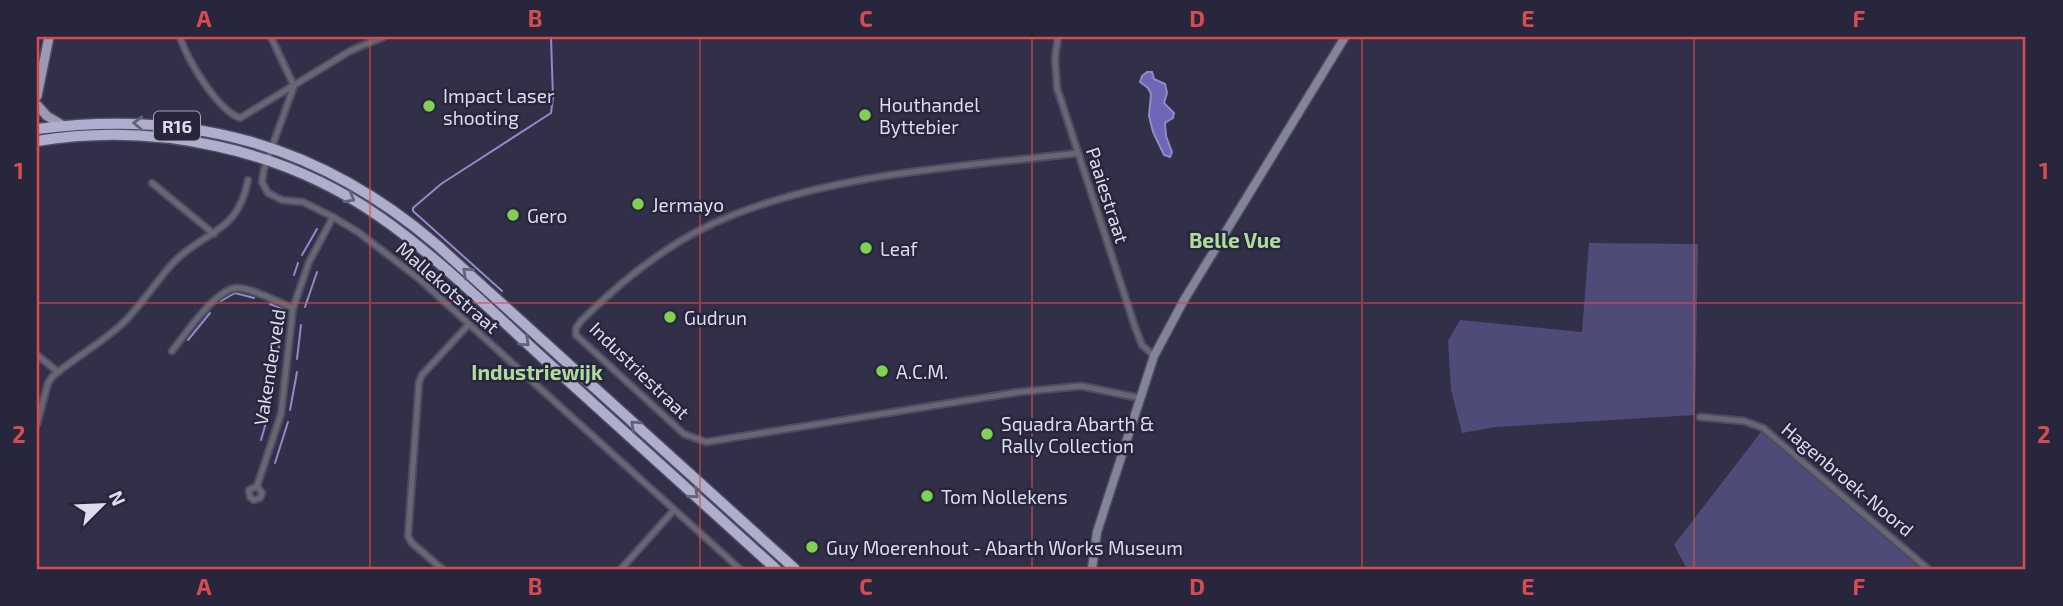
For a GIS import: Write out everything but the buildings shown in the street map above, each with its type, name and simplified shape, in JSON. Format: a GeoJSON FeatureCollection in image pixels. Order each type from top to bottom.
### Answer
{"type":"FeatureCollection","features":[{"type":"Feature","properties":{"kind":"highway","name":"R16"},"geometry":{"type":"LineString","coordinates":[[37,129],[121,122],[218,133],[270,148],[351,183],[414,226],[795,569]]}},
{"type":"Feature","properties":{"kind":"highway","name":"R16"},"geometry":{"type":"LineString","coordinates":[[37,141],[93,136],[145,136],[220,146],[267,160],[331,187],[364,206],[404,234],[776,569]]}},
{"type":"Feature","properties":{"kind":"main road"},"geometry":{"type":"LineString","coordinates":[[37,96],[49,37]]}},
{"type":"Feature","properties":{"kind":"main road"},"geometry":{"type":"LineString","coordinates":[[37,105],[50,119],[62,125]]}},
{"type":"Feature","properties":{"kind":"street"},"geometry":{"type":"LineString","coordinates":[[180,37],[209,89],[235,117],[243,117],[350,51],[383,37]]}},
{"type":"Feature","properties":{"kind":"street"},"geometry":{"type":"LineString","coordinates":[[271,37],[294,86]]}},
{"type":"Feature","properties":{"kind":"street","name":"Paaiestraat"},"geometry":{"type":"LineString","coordinates":[[1058,37],[1055,58],[1057,88],[1135,327],[1142,345],[1154,356]]}},
{"type":"Feature","properties":{"kind":"street"},"geometry":{"type":"LineString","coordinates":[[1092,569],[1097,532],[1154,356],[1184,300],[1345,37]]}},
{"type":"Feature","properties":{"kind":"street","name":"Mallekotstraat"},"geometry":{"type":"LineString","coordinates":[[294,86],[267,160],[262,182],[268,192],[282,200],[303,202],[333,217],[358,232],[418,278],[740,569]]}},
{"type":"Feature","properties":{"kind":"street","name":"Industriestraat"},"geometry":{"type":"LineString","coordinates":[[1078,153],[848,182],[780,198],[706,228],[654,259],[602,300],[581,321],[575,332],[578,338],[684,434],[706,442],[1018,392],[1081,386],[1140,398]]}},
{"type":"Feature","properties":{"kind":"street"},"geometry":{"type":"LineString","coordinates":[[37,424],[48,383],[58,372],[122,324],[174,262],[233,218],[246,192],[248,180]]}},
{"type":"Feature","properties":{"kind":"street"},"geometry":{"type":"LineString","coordinates":[[152,183],[214,234]]}},
{"type":"Feature","properties":{"kind":"street","name":"Vakenderveld"},"geometry":{"type":"LineString","coordinates":[[257,486],[281,414],[293,308],[309,262],[333,217]]}},
{"type":"Feature","properties":{"kind":"street"},"geometry":{"type":"LineString","coordinates":[[172,351],[217,297],[230,289],[246,289],[293,308]]}},
{"type":"Feature","properties":{"kind":"street"},"geometry":{"type":"LineString","coordinates":[[442,569],[411,542],[408,536],[419,382],[422,375],[469,324]]}},
{"type":"Feature","properties":{"kind":"street"},"geometry":{"type":"LineString","coordinates":[[37,355],[58,372]]}},
{"type":"Feature","properties":{"kind":"street","name":"Hagenbroek-Noord"},"geometry":{"type":"LineString","coordinates":[[1700,417],[1744,421],[1763,428],[1928,569]]}},
{"type":"Feature","properties":{"kind":"street"},"geometry":{"type":"LineString","coordinates":[[621,569],[674,510]]}},
{"type":"Feature","properties":{"kind":"shaded area"},"geometry":{"type":"Polygon","coordinates":[[[1147,72],[1152,72],[1154,79],[1165,84],[1167,93],[1164,103],[1174,113],[1173,118],[1165,123],[1172,152],[1170,157],[1164,155],[1153,132],[1149,116],[1151,94],[1140,82],[1147,72]]]}},
{"type":"Feature","properties":{"kind":"shaded area"},"geometry":{"type":"Polygon","coordinates":[[[1589,243],[1698,244],[1695,415],[1496,427],[1462,433],[1451,390],[1448,341],[1460,320],[1582,332],[1589,243]]]}},
{"type":"Feature","properties":{"kind":"shaded area"},"geometry":{"type":"Polygon","coordinates":[[[1761,432],[1921,569],[1687,569],[1674,545],[1761,432]]]}},
{"type":"Feature","properties":{"kind":"waterway"},"geometry":{"type":"LineString","coordinates":[[502,291],[413,211],[413,208],[441,184],[551,113],[551,37]]}},
{"type":"Feature","properties":{"kind":"waterway"},"geometry":{"type":"LineString","coordinates":[[302,255],[317,229]]}},
{"type":"Feature","properties":{"kind":"waterway"},"geometry":{"type":"LineString","coordinates":[[294,275],[298,263]]}},
{"type":"Feature","properties":{"kind":"waterway"},"geometry":{"type":"LineString","coordinates":[[305,307],[317,272]]}},
{"type":"Feature","properties":{"kind":"waterway"},"geometry":{"type":"LineString","coordinates":[[221,301],[235,293],[254,298]]}},
{"type":"Feature","properties":{"kind":"waterway"},"geometry":{"type":"LineString","coordinates":[[270,304],[283,309]]}},
{"type":"Feature","properties":{"kind":"waterway"},"geometry":{"type":"LineString","coordinates":[[188,340],[210,313]]}},
{"type":"Feature","properties":{"kind":"waterway"},"geometry":{"type":"LineString","coordinates":[[297,359],[301,325]]}},
{"type":"Feature","properties":{"kind":"waterway"},"geometry":{"type":"LineString","coordinates":[[261,440],[269,412],[279,346]]}},
{"type":"Feature","properties":{"kind":"waterway"},"geometry":{"type":"LineString","coordinates":[[290,410],[297,372]]}},
{"type":"Feature","properties":{"kind":"waterway"},"geometry":{"type":"LineString","coordinates":[[275,463],[288,422]]}},
{"type":"Feature","properties":{"kind":"place","name":"Impact Laser shooting"},"geometry":{"type":"Point","coordinates":[429,106]}},
{"type":"Feature","properties":{"kind":"place","name":"Houthandel Byttebier"},"geometry":{"type":"Point","coordinates":[865,115]}},
{"type":"Feature","properties":{"kind":"place","name":"Jermayo"},"geometry":{"type":"Point","coordinates":[638,204]}},
{"type":"Feature","properties":{"kind":"place","name":"Gero"},"geometry":{"type":"Point","coordinates":[513,215]}},
{"type":"Feature","properties":{"kind":"place","name":"Leaf"},"geometry":{"type":"Point","coordinates":[866,248]}},
{"type":"Feature","properties":{"kind":"place","name":"Gudrun"},"geometry":{"type":"Point","coordinates":[670,317]}},
{"type":"Feature","properties":{"kind":"place","name":"A.C.M."},"geometry":{"type":"Point","coordinates":[882,371]}},
{"type":"Feature","properties":{"kind":"place","name":"Squadra Abarth & Rally Collection"},"geometry":{"type":"Point","coordinates":[987,434]}},
{"type":"Feature","properties":{"kind":"place","name":"Tom Nollekens"},"geometry":{"type":"Point","coordinates":[927,496]}},
{"type":"Feature","properties":{"kind":"place","name":"Guy Moerenhout - Abarth Works Museum"},"geometry":{"type":"Point","coordinates":[812,547]}},
{"type":"Feature","properties":{"kind":"district","name":"Belle Vue"},"geometry":{"type":"Point","coordinates":[1235,239]}},
{"type":"Feature","properties":{"kind":"district","name":"Industriewijk"},"geometry":{"type":"Point","coordinates":[537,371]}}]}
